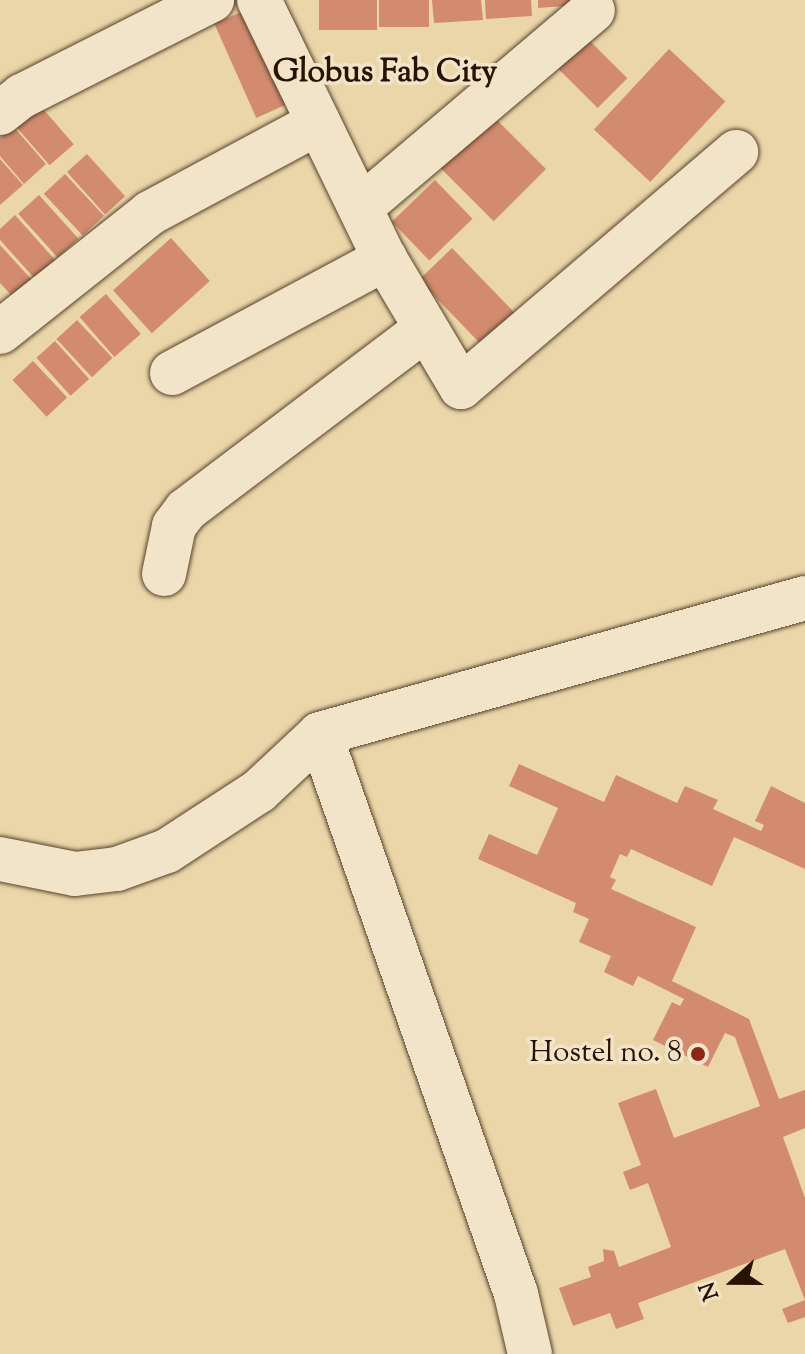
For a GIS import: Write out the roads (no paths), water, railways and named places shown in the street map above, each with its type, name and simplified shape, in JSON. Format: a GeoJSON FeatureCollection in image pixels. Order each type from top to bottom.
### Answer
{"type":"FeatureCollection","features":[{"type":"Feature","properties":{"kind":"street"},"geometry":{"type":"LineString","coordinates":[[0,113],[22,96],[212,0]]}},
{"type":"Feature","properties":{"kind":"street"},"geometry":{"type":"LineString","coordinates":[[259,0],[385,259],[457,385],[466,386],[736,152]]}},
{"type":"Feature","properties":{"kind":"street"},"geometry":{"type":"LineString","coordinates":[[361,207],[593,10]]}},
{"type":"Feature","properties":{"kind":"street"},"geometry":{"type":"LineString","coordinates":[[0,332],[150,213],[318,123]]}},
{"type":"Feature","properties":{"kind":"street"},"geometry":{"type":"LineString","coordinates":[[172,373],[385,259]]}},
{"type":"Feature","properties":{"kind":"street"},"geometry":{"type":"LineString","coordinates":[[164,574],[174,526],[186,510],[425,329]]}},
{"type":"Feature","properties":{"kind":"street"},"geometry":{"type":"LineString","coordinates":[[0,859],[75,874],[117,869],[167,851],[259,791],[320,734],[805,598]]}},
{"type":"Feature","properties":{"kind":"street"},"geometry":{"type":"LineString","coordinates":[[320,734],[516,1294],[530,1354]]}},
{"type":"Feature","properties":{"kind":"place","name":"Hostel no. 8"},"geometry":{"type":"Point","coordinates":[698,1054]}},
{"type":"Feature","properties":{"kind":"district","name":"Globus Fab City"},"geometry":{"type":"Point","coordinates":[385,73]}}]}
